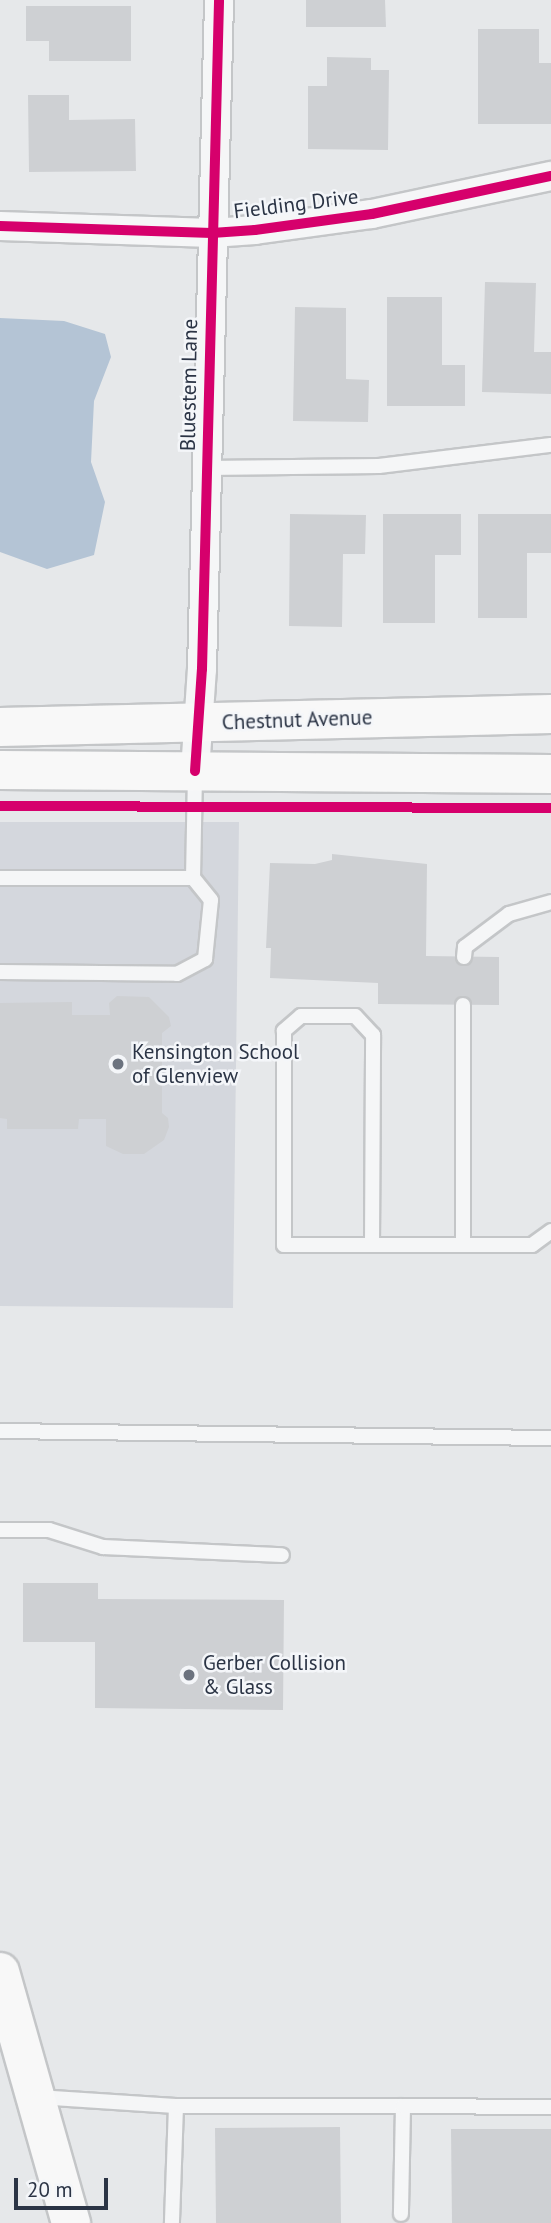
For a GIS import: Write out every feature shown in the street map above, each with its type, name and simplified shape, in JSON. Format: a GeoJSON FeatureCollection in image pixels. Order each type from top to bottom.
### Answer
{"type":"FeatureCollection","features":[{"type":"Feature","properties":{"kind":"street","name":"Bluestem Lane"},"geometry":{"type":"LineString","coordinates":[[195,771],[200,723],[219,0]]}},
{"type":"Feature","properties":{"kind":"street","name":"Fielding Drive"},"geometry":{"type":"LineString","coordinates":[[0,226],[212,233],[372,214],[551,176]]}},
{"type":"Feature","properties":{"kind":"street","name":"Chestnut Avenue"},"geometry":{"type":"LineString","coordinates":[[0,727],[551,714]]}},
{"type":"Feature","properties":{"kind":"street"},"geometry":{"type":"LineString","coordinates":[[0,770],[551,774]]}},
{"type":"Feature","properties":{"kind":"street"},"geometry":{"type":"LineString","coordinates":[[0,1972],[71,2223]]}},
{"type":"Feature","properties":{"kind":"lane"},"geometry":{"type":"LineString","coordinates":[[206,468],[379,466],[551,445]]}},
{"type":"Feature","properties":{"kind":"lane"},"geometry":{"type":"LineString","coordinates":[[0,972],[177,974],[205,960],[211,900],[192,878],[195,771]]}},
{"type":"Feature","properties":{"kind":"lane"},"geometry":{"type":"LineString","coordinates":[[0,878],[192,878]]}},
{"type":"Feature","properties":{"kind":"lane"},"geometry":{"type":"LineString","coordinates":[[464,957],[465,947],[509,914],[551,902]]}},
{"type":"Feature","properties":{"kind":"lane"},"geometry":{"type":"LineString","coordinates":[[463,1005],[463,1245]]}},
{"type":"Feature","properties":{"kind":"lane"},"geometry":{"type":"LineString","coordinates":[[372,1245],[373,1035],[355,1016],[301,1016],[284,1031],[284,1245],[372,1245],[463,1245],[532,1245],[551,1231]]}},
{"type":"Feature","properties":{"kind":"lane"},"geometry":{"type":"LineString","coordinates":[[0,1431],[551,1438]]}},
{"type":"Feature","properties":{"kind":"lane"},"geometry":{"type":"LineString","coordinates":[[0,1530],[49,1530],[103,1547],[282,1555]]}},
{"type":"Feature","properties":{"kind":"lane"},"geometry":{"type":"LineString","coordinates":[[35,2097],[176,2106],[551,2108]]}},
{"type":"Feature","properties":{"kind":"lane"},"geometry":{"type":"LineString","coordinates":[[172,2223],[176,2106]]}},
{"type":"Feature","properties":{"kind":"lane"},"geometry":{"type":"LineString","coordinates":[[401,2214],[403,2106]]}},
{"type":"Feature","properties":{"kind":"shaded area","name":"Kensington School of Glenview"},"geometry":{"type":"Polygon","coordinates":[[[0,822],[239,822],[233,1308],[0,1306],[0,822]]]}},
{"type":"Feature","properties":{"kind":"water"},"geometry":{"type":"Polygon","coordinates":[[[0,318],[64,321],[105,334],[111,357],[94,401],[91,462],[105,502],[94,555],[47,569],[0,552],[0,318]]]}},
{"type":"Feature","properties":{"kind":"building"},"geometry":{"type":"Polygon","coordinates":[[[306,0],[385,0],[386,27],[306,27],[306,0]]]}},
{"type":"Feature","properties":{"kind":"building"},"geometry":{"type":"Polygon","coordinates":[[[26,6],[131,6],[131,61],[49,61],[49,41],[26,41],[26,6]]]}},
{"type":"Feature","properties":{"kind":"building"},"geometry":{"type":"Polygon","coordinates":[[[478,29],[539,29],[539,63],[551,63],[551,124],[478,124],[478,29]]]}},
{"type":"Feature","properties":{"kind":"building"},"geometry":{"type":"Polygon","coordinates":[[[327,57],[371,58],[371,70],[389,70],[388,150],[308,149],[308,86],[327,86],[327,57]]]}},
{"type":"Feature","properties":{"kind":"building"},"geometry":{"type":"Polygon","coordinates":[[[28,95],[69,95],[69,120],[135,119],[136,171],[29,172],[28,95]]]}},
{"type":"Feature","properties":{"kind":"building"},"geometry":{"type":"Polygon","coordinates":[[[485,282],[536,283],[534,352],[551,352],[551,394],[482,392],[485,282]]]}},
{"type":"Feature","properties":{"kind":"building"},"geometry":{"type":"Polygon","coordinates":[[[387,297],[442,297],[442,365],[465,365],[465,406],[387,406],[387,297]]]}},
{"type":"Feature","properties":{"kind":"building"},"geometry":{"type":"Polygon","coordinates":[[[295,307],[346,308],[346,379],[369,380],[368,422],[293,421],[295,307]]]}},
{"type":"Feature","properties":{"kind":"building"},"geometry":{"type":"Polygon","coordinates":[[[290,514],[366,515],[365,554],[343,554],[342,627],[289,626],[290,514]]]}},
{"type":"Feature","properties":{"kind":"building"},"geometry":{"type":"Polygon","coordinates":[[[383,514],[461,514],[461,555],[435,555],[435,623],[383,623],[383,514]]]}},
{"type":"Feature","properties":{"kind":"building"},"geometry":{"type":"Polygon","coordinates":[[[478,514],[551,514],[551,553],[527,553],[527,618],[478,618],[478,514]]]}},
{"type":"Feature","properties":{"kind":"building"},"geometry":{"type":"Polygon","coordinates":[[[332,854],[427,864],[426,956],[499,957],[499,1005],[378,1004],[378,983],[270,978],[271,948],[266,948],[270,863],[315,864],[332,860],[332,854]]]}},
{"type":"Feature","properties":{"kind":"building"},"geometry":{"type":"Polygon","coordinates":[[[117,996],[149,997],[169,1017],[171,1026],[162,1033],[162,1113],[168,1118],[169,1127],[164,1140],[144,1154],[123,1154],[106,1146],[106,1119],[79,1119],[78,1129],[7,1129],[7,1119],[0,1118],[0,1003],[72,1002],[72,1015],[110,1015],[109,1003],[117,996]]]}},
{"type":"Feature","properties":{"kind":"building","name":"Gerber Collision & Glass"},"geometry":{"type":"Polygon","coordinates":[[[23,1583],[98,1583],[98,1599],[284,1600],[283,1710],[95,1708],[95,1642],[23,1642],[23,1583]]]}},
{"type":"Feature","properties":{"kind":"building"},"geometry":{"type":"Polygon","coordinates":[[[340,2127],[341,2223],[216,2223],[215,2128],[340,2127]]]}},
{"type":"Feature","properties":{"kind":"building"},"geometry":{"type":"Polygon","coordinates":[[[451,2129],[551,2129],[551,2223],[452,2223],[451,2129]]]}},
{"type":"Feature","properties":{"kind":"cycle path"},"geometry":{"type":"LineString","coordinates":[[195,771],[202,669],[219,0]]}},
{"type":"Feature","properties":{"kind":"cycle path"},"geometry":{"type":"LineString","coordinates":[[0,226],[212,233],[255,230],[372,214],[551,176]]}},
{"type":"Feature","properties":{"kind":"cycle path"},"geometry":{"type":"LineString","coordinates":[[0,806],[551,808]]}},
{"type":"Feature","properties":{"kind":"place","name":"Kensington School of Glenview"},"geometry":{"type":"Point","coordinates":[118,1064]}},
{"type":"Feature","properties":{"kind":"place","name":"Gerber Collision & Glass"},"geometry":{"type":"Point","coordinates":[189,1675]}}]}
